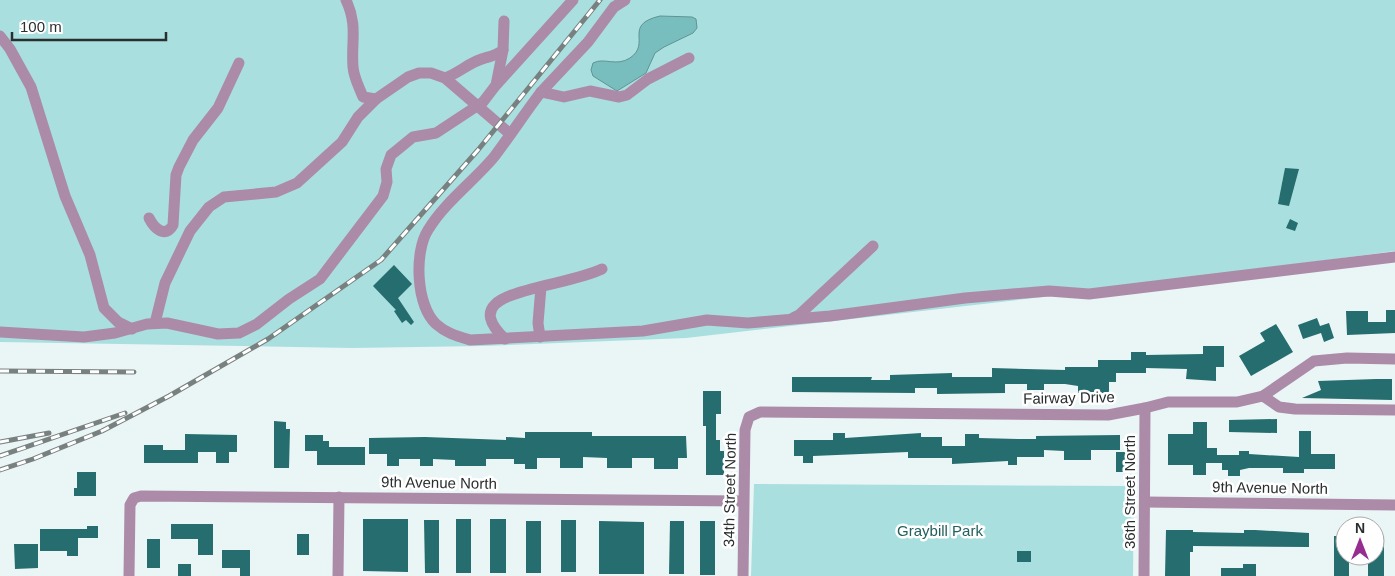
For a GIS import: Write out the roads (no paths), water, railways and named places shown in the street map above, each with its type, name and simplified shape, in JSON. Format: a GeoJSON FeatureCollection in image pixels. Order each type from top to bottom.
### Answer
{"type":"FeatureCollection","features":[{"type":"Feature","properties":{"kind":"street"},"geometry":{"type":"LineString","coordinates":[[346,0],[355,25],[353,50],[356,82],[363,97],[376,98]]}},
{"type":"Feature","properties":{"kind":"street"},"geometry":{"type":"LineString","coordinates":[[0,332],[84,336],[155,323],[188,326],[195,330],[218,334],[239,333],[257,324],[289,299],[320,279],[383,196],[386,169],[391,155],[412,137],[436,133],[483,102],[573,0]]}},
{"type":"Feature","properties":{"kind":"street"},"geometry":{"type":"LineString","coordinates":[[625,0],[614,7],[588,42],[541,92],[509,133],[494,157],[451,201],[427,232],[418,264],[421,297],[434,323],[452,335],[470,340],[643,331],[707,320],[748,322],[789,319],[887,310],[965,298],[1048,291],[1089,294],[1395,258]]}},
{"type":"Feature","properties":{"kind":"street"},"geometry":{"type":"LineString","coordinates":[[496,85],[503,50],[504,21]]}},
{"type":"Feature","properties":{"kind":"street"},"geometry":{"type":"LineString","coordinates":[[0,36],[10,49],[31,87],[68,204],[90,255],[104,308],[118,322],[132,328]]}},
{"type":"Feature","properties":{"kind":"street"},"geometry":{"type":"LineString","coordinates":[[445,78],[458,74],[484,58],[499,54],[503,50]]}},
{"type":"Feature","properties":{"kind":"street"},"geometry":{"type":"LineString","coordinates":[[541,92],[564,97],[590,91],[627,96],[648,79],[689,58]]}},
{"type":"Feature","properties":{"kind":"street"},"geometry":{"type":"LineString","coordinates":[[149,218],[160,232],[166,231],[173,225],[176,175],[179,167],[193,140],[218,108],[239,63]]}},
{"type":"Feature","properties":{"kind":"street"},"geometry":{"type":"LineString","coordinates":[[155,323],[165,283],[190,231],[209,207],[224,197],[276,192],[297,183],[342,142],[358,117],[376,98],[397,83],[419,73],[431,73],[445,78],[509,133]]}},
{"type":"Feature","properties":{"kind":"street"},"geometry":{"type":"LineString","coordinates":[[789,319],[799,316],[874,246]]}},
{"type":"Feature","properties":{"kind":"street"},"geometry":{"type":"LineString","coordinates":[[505,339],[492,324],[491,313],[493,307],[511,294],[565,279],[590,275],[602,269]]}},
{"type":"Feature","properties":{"kind":"street"},"geometry":{"type":"LineString","coordinates":[[540,337],[538,323],[541,287]]}},
{"type":"Feature","properties":{"kind":"street","name":"Fairway Drive"},"geometry":{"type":"LineString","coordinates":[[760,412],[1108,415],[1168,402],[1237,402],[1263,396],[1314,361],[1347,358],[1395,358]]}},
{"type":"Feature","properties":{"kind":"street"},"geometry":{"type":"LineString","coordinates":[[1263,396],[1279,407],[1295,409],[1395,410]]}},
{"type":"Feature","properties":{"kind":"street","name":"36th Street North"},"geometry":{"type":"LineString","coordinates":[[1144,576],[1146,408]]}},
{"type":"Feature","properties":{"kind":"street","name":"34th Street North"},"geometry":{"type":"LineString","coordinates":[[743,576],[745,430],[749,417],[760,412]]}},
{"type":"Feature","properties":{"kind":"street","name":"9th Avenue North"},"geometry":{"type":"LineString","coordinates":[[129,576],[130,505],[134,498],[141,496],[743,501]]}},
{"type":"Feature","properties":{"kind":"street"},"geometry":{"type":"LineString","coordinates":[[338,576],[339,497]]}},
{"type":"Feature","properties":{"kind":"street","name":"9th Avenue North"},"geometry":{"type":"LineString","coordinates":[[1145,502],[1395,505]]}},
{"type":"Feature","properties":{"kind":"railway"},"geometry":{"type":"LineString","coordinates":[[0,470],[33,459],[102,431],[169,396],[268,339],[381,260],[478,150],[600,0]]}},
{"type":"Feature","properties":{"kind":"railway"},"geometry":{"type":"LineString","coordinates":[[0,371],[134,372]]}},
{"type":"Feature","properties":{"kind":"railway"},"geometry":{"type":"LineString","coordinates":[[0,456],[125,413]]}},
{"type":"Feature","properties":{"kind":"railway"},"geometry":{"type":"LineString","coordinates":[[0,442],[49,433]]}},
{"type":"Feature","properties":{"kind":"park label","name":"Graybill Park"},"geometry":{"type":"Point","coordinates":[940,531]}}]}
